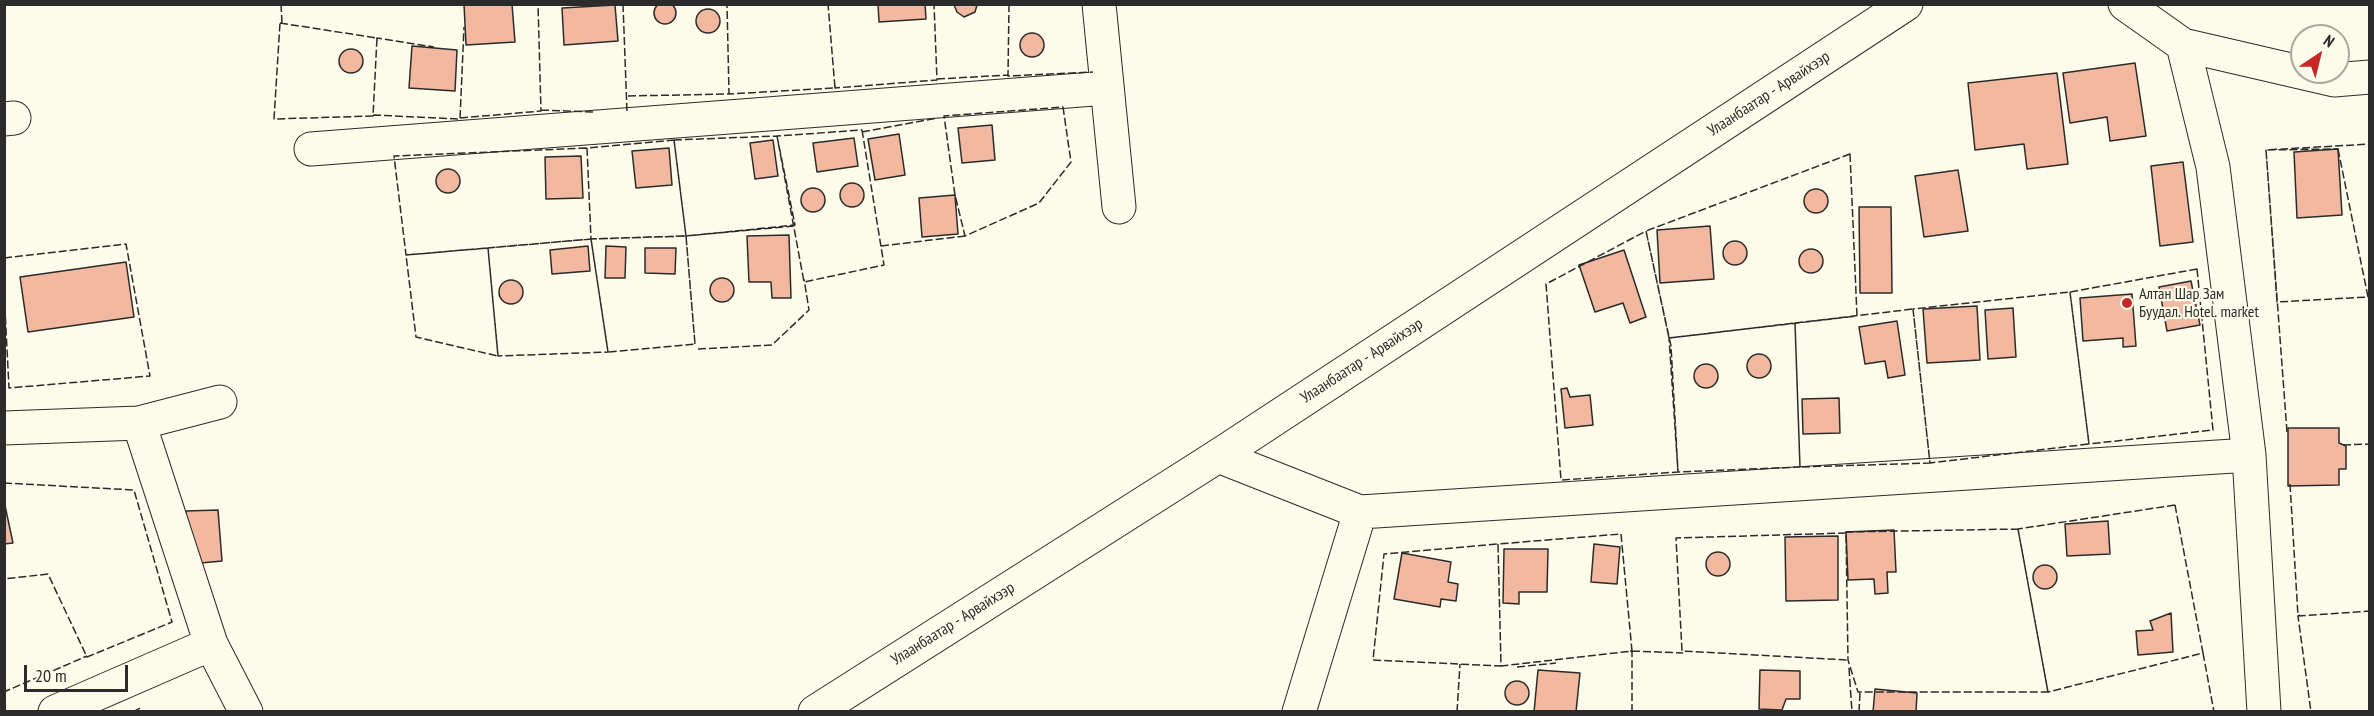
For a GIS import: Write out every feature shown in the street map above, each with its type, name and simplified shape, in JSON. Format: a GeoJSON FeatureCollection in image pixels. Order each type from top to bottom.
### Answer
{"type":"FeatureCollection","features":[{"type":"Feature","properties":{"kind":"main road"},"geometry":{"type":"LineString","coordinates":[[1099,4],[1119,207]]}},
{"type":"Feature","properties":{"kind":"main road","name":"Улаанбаатар - Арвайхээр"},"geometry":{"type":"LineString","coordinates":[[815,711],[1218,456],[1906,4]]}},
{"type":"Feature","properties":{"kind":"main road"},"geometry":{"type":"LineString","coordinates":[[2125,4],[2183,45],[2334,80],[2370,77]]}},
{"type":"Feature","properties":{"kind":"main road"},"geometry":{"type":"LineString","coordinates":[[2183,45],[2213,167],[2249,455],[2264,711]]}},
{"type":"Feature","properties":{"kind":"main road"},"geometry":{"type":"LineString","coordinates":[[311,150],[1107,88]]}},
{"type":"Feature","properties":{"kind":"main road"},"geometry":{"type":"LineString","coordinates":[[4,428],[139,423],[220,402]]}},
{"type":"Feature","properties":{"kind":"main road"},"geometry":{"type":"LineString","coordinates":[[139,423],[211,644],[246,711]]}},
{"type":"Feature","properties":{"kind":"main road"},"geometry":{"type":"LineString","coordinates":[[1218,456],[1360,512],[2249,455]]}},
{"type":"Feature","properties":{"kind":"main road"},"geometry":{"type":"LineString","coordinates":[[1299,711],[1360,512]]}},
{"type":"Feature","properties":{"kind":"main road"},"geometry":{"type":"LineString","coordinates":[[55,711],[211,644]]}},
{"type":"Feature","properties":{"kind":"building"},"geometry":{"type":"Polygon","coordinates":[[[665,2],[673,5],[676,13],[673,21],[665,24],[657,21],[654,13],[657,5],[665,2]]]}},
{"type":"Feature","properties":{"kind":"building"},"geometry":{"type":"Polygon","coordinates":[[[464,4],[512,4],[515,42],[466,45],[464,4]]]}},
{"type":"Feature","properties":{"kind":"building"},"geometry":{"type":"Polygon","coordinates":[[[878,4],[925,4],[926,19],[879,22],[878,4]]]}},
{"type":"Feature","properties":{"kind":"building"},"geometry":{"type":"Polygon","coordinates":[[[954,4],[977,5],[975,12],[964,17],[957,12],[954,4]]]}},
{"type":"Feature","properties":{"kind":"building"},"geometry":{"type":"Polygon","coordinates":[[[615,5],[618,41],[564,45],[562,8],[615,5]]]}},
{"type":"Feature","properties":{"kind":"building"},"geometry":{"type":"Polygon","coordinates":[[[708,9],[716,13],[720,21],[716,29],[708,33],[700,29],[696,21],[700,13],[708,9]]]}},
{"type":"Feature","properties":{"kind":"building"},"geometry":{"type":"Polygon","coordinates":[[[1032,33],[1040,37],[1044,45],[1040,53],[1032,57],[1024,53],[1020,45],[1024,37],[1032,33]]]}},
{"type":"Feature","properties":{"kind":"building"},"geometry":{"type":"Polygon","coordinates":[[[412,46],[457,50],[455,91],[409,88],[412,46]]]}},
{"type":"Feature","properties":{"kind":"building"},"geometry":{"type":"Polygon","coordinates":[[[351,49],[359,53],[363,61],[359,69],[351,73],[343,69],[339,61],[343,53],[351,49]]]}},
{"type":"Feature","properties":{"kind":"building"},"geometry":{"type":"Polygon","coordinates":[[[2135,63],[2146,136],[2110,141],[2107,117],[2070,123],[2063,73],[2135,63]]]}},
{"type":"Feature","properties":{"kind":"building"},"geometry":{"type":"Polygon","coordinates":[[[2057,73],[2068,164],[2027,169],[2024,144],[1975,150],[1968,83],[2057,73]]]}},
{"type":"Feature","properties":{"kind":"building"},"geometry":{"type":"Polygon","coordinates":[[[992,125],[995,160],[962,163],[958,128],[992,125]]]}},
{"type":"Feature","properties":{"kind":"building"},"geometry":{"type":"Polygon","coordinates":[[[899,134],[905,175],[875,180],[868,139],[899,134]]]}},
{"type":"Feature","properties":{"kind":"building"},"geometry":{"type":"Polygon","coordinates":[[[854,138],[858,166],[817,172],[813,143],[854,138]]]}},
{"type":"Feature","properties":{"kind":"building"},"geometry":{"type":"Polygon","coordinates":[[[773,140],[778,176],[755,179],[750,143],[773,140]]]}},
{"type":"Feature","properties":{"kind":"building"},"geometry":{"type":"Polygon","coordinates":[[[669,148],[672,185],[636,188],[632,151],[669,148]]]}},
{"type":"Feature","properties":{"kind":"building"},"geometry":{"type":"Polygon","coordinates":[[[2338,149],[2342,215],[2297,218],[2294,152],[2338,149]]]}},
{"type":"Feature","properties":{"kind":"building"},"geometry":{"type":"Polygon","coordinates":[[[581,156],[583,198],[546,199],[545,157],[581,156]]]}},
{"type":"Feature","properties":{"kind":"building"},"geometry":{"type":"Polygon","coordinates":[[[2183,162],[2193,242],[2160,246],[2151,166],[2183,162]]]}},
{"type":"Feature","properties":{"kind":"building"},"geometry":{"type":"Polygon","coordinates":[[[448,169],[456,173],[460,181],[456,189],[448,193],[440,189],[436,181],[440,173],[448,169]]]}},
{"type":"Feature","properties":{"kind":"building"},"geometry":{"type":"Polygon","coordinates":[[[1958,170],[1968,231],[1924,237],[1915,176],[1958,170]]]}},
{"type":"Feature","properties":{"kind":"building"},"geometry":{"type":"Polygon","coordinates":[[[852,183],[860,187],[864,195],[860,203],[852,207],[844,203],[840,195],[844,187],[852,183]]]}},
{"type":"Feature","properties":{"kind":"building"},"geometry":{"type":"Polygon","coordinates":[[[813,188],[821,192],[825,200],[821,208],[813,212],[805,208],[801,200],[805,192],[813,188]]]}},
{"type":"Feature","properties":{"kind":"building"},"geometry":{"type":"Polygon","coordinates":[[[1816,189],[1824,193],[1828,201],[1824,209],[1816,213],[1808,209],[1804,201],[1808,193],[1816,189]]]}},
{"type":"Feature","properties":{"kind":"building"},"geometry":{"type":"Polygon","coordinates":[[[955,195],[958,234],[922,237],[919,198],[955,195]]]}},
{"type":"Feature","properties":{"kind":"building"},"geometry":{"type":"Polygon","coordinates":[[[1859,207],[1891,207],[1892,293],[1860,293],[1859,207]]]}},
{"type":"Feature","properties":{"kind":"building"},"geometry":{"type":"Polygon","coordinates":[[[1710,226],[1714,279],[1660,283],[1657,230],[1710,226]]]}},
{"type":"Feature","properties":{"kind":"building"},"geometry":{"type":"Polygon","coordinates":[[[789,235],[791,298],[772,298],[771,282],[749,282],[747,236],[789,235]]]}},
{"type":"Feature","properties":{"kind":"building"},"geometry":{"type":"Polygon","coordinates":[[[1735,241],[1743,245],[1747,253],[1743,261],[1735,265],[1727,261],[1723,253],[1727,245],[1735,241]]]}},
{"type":"Feature","properties":{"kind":"building"},"geometry":{"type":"Polygon","coordinates":[[[588,246],[590,271],[552,274],[550,250],[588,246]]]}},
{"type":"Feature","properties":{"kind":"building"},"geometry":{"type":"Polygon","coordinates":[[[606,246],[626,247],[625,278],[605,278],[606,246]]]}},
{"type":"Feature","properties":{"kind":"building"},"geometry":{"type":"Polygon","coordinates":[[[645,248],[676,248],[675,274],[645,273],[645,248]]]}},
{"type":"Feature","properties":{"kind":"building"},"geometry":{"type":"Polygon","coordinates":[[[1811,249],[1819,253],[1823,261],[1819,269],[1811,273],[1803,269],[1799,261],[1803,253],[1811,249]]]}},
{"type":"Feature","properties":{"kind":"building"},"geometry":{"type":"Polygon","coordinates":[[[1624,250],[1646,317],[1630,323],[1623,303],[1595,312],[1579,265],[1624,250]]]}},
{"type":"Feature","properties":{"kind":"building"},"geometry":{"type":"Polygon","coordinates":[[[126,262],[134,317],[28,332],[20,277],[126,262]]]}},
{"type":"Feature","properties":{"kind":"building"},"geometry":{"type":"Polygon","coordinates":[[[722,278],[730,282],[734,290],[730,298],[722,302],[714,298],[710,290],[714,282],[722,278]]]}},
{"type":"Feature","properties":{"kind":"building"},"geometry":{"type":"Polygon","coordinates":[[[511,280],[519,284],[523,292],[519,300],[511,304],[503,300],[499,292],[503,284],[511,280]]]}},
{"type":"Feature","properties":{"kind":"building"},"geometry":{"type":"Polygon","coordinates":[[[2191,281],[2200,325],[2167,331],[2159,287],[2191,281]]]}},
{"type":"Feature","properties":{"kind":"building"},"geometry":{"type":"Polygon","coordinates":[[[2132,294],[2136,346],[2123,347],[2123,338],[2083,341],[2080,298],[2132,294]]]}},
{"type":"Feature","properties":{"kind":"building"},"geometry":{"type":"Polygon","coordinates":[[[1977,306],[1980,360],[1927,363],[1923,309],[1977,306]]]}},
{"type":"Feature","properties":{"kind":"building"},"geometry":{"type":"Polygon","coordinates":[[[2013,308],[2016,357],[1988,359],[1985,310],[2013,308]]]}},
{"type":"Feature","properties":{"kind":"building"},"geometry":{"type":"Polygon","coordinates":[[[1897,321],[1905,375],[1888,378],[1885,361],[1865,364],[1859,327],[1897,321]]]}},
{"type":"Feature","properties":{"kind":"building"},"geometry":{"type":"Polygon","coordinates":[[[1759,354],[1764,355],[1770,361],[1770,371],[1764,377],[1759,378],[1754,377],[1748,371],[1747,366],[1748,361],[1754,355],[1759,354]]]}},
{"type":"Feature","properties":{"kind":"building"},"geometry":{"type":"Polygon","coordinates":[[[1706,364],[1714,368],[1718,376],[1714,384],[1706,388],[1698,384],[1694,376],[1698,368],[1706,364]]]}},
{"type":"Feature","properties":{"kind":"building"},"geometry":{"type":"Polygon","coordinates":[[[1567,388],[1570,397],[1590,395],[1593,425],[1565,428],[1561,389],[1567,388]]]}},
{"type":"Feature","properties":{"kind":"building"},"geometry":{"type":"Polygon","coordinates":[[[1839,398],[1840,433],[1803,434],[1802,399],[1839,398]]]}},
{"type":"Feature","properties":{"kind":"building"},"geometry":{"type":"Polygon","coordinates":[[[2288,428],[2339,428],[2339,443],[2346,446],[2346,469],[2339,469],[2339,485],[2288,486],[2288,428]]]}},
{"type":"Feature","properties":{"kind":"building"},"geometry":{"type":"Polygon","coordinates":[[[4,501],[13,543],[4,544],[4,501]]]}},
{"type":"Feature","properties":{"kind":"building"},"geometry":{"type":"Polygon","coordinates":[[[218,510],[222,561],[190,564],[186,511],[218,510]]]}},
{"type":"Feature","properties":{"kind":"building"},"geometry":{"type":"Polygon","coordinates":[[[2108,521],[2110,554],[2067,556],[2065,524],[2108,521]]]}},
{"type":"Feature","properties":{"kind":"building"},"geometry":{"type":"Polygon","coordinates":[[[1894,530],[1896,572],[1887,572],[1888,593],[1875,594],[1874,579],[1848,580],[1846,532],[1894,530]]]}},
{"type":"Feature","properties":{"kind":"building"},"geometry":{"type":"Polygon","coordinates":[[[1838,536],[1838,600],[1786,601],[1785,537],[1838,536]]]}},
{"type":"Feature","properties":{"kind":"building"},"geometry":{"type":"Polygon","coordinates":[[[1594,544],[1620,547],[1617,584],[1591,582],[1594,544]]]}},
{"type":"Feature","properties":{"kind":"building"},"geometry":{"type":"Polygon","coordinates":[[[1504,549],[1548,549],[1547,592],[1519,592],[1519,604],[1503,603],[1504,549]]]}},
{"type":"Feature","properties":{"kind":"building"},"geometry":{"type":"Polygon","coordinates":[[[1718,552],[1726,556],[1730,564],[1726,572],[1718,576],[1710,572],[1706,564],[1710,556],[1718,552]]]}},
{"type":"Feature","properties":{"kind":"building"},"geometry":{"type":"Polygon","coordinates":[[[1402,553],[1451,562],[1448,582],[1458,584],[1456,601],[1441,599],[1440,607],[1394,599],[1402,553]]]}},
{"type":"Feature","properties":{"kind":"building"},"geometry":{"type":"Polygon","coordinates":[[[2045,565],[2053,569],[2057,577],[2053,585],[2045,589],[2037,585],[2033,577],[2037,569],[2045,565]]]}},
{"type":"Feature","properties":{"kind":"building"},"geometry":{"type":"Polygon","coordinates":[[[2171,613],[2173,652],[2138,655],[2136,631],[2153,630],[2150,621],[2171,613]]]}},
{"type":"Feature","properties":{"kind":"building"},"geometry":{"type":"Polygon","coordinates":[[[1538,670],[1580,673],[1576,712],[1534,712],[1538,670]]]}},
{"type":"Feature","properties":{"kind":"building"},"geometry":{"type":"Polygon","coordinates":[[[1760,670],[1800,671],[1800,699],[1786,699],[1782,710],[1759,709],[1760,670]]]}},
{"type":"Feature","properties":{"kind":"building"},"geometry":{"type":"Polygon","coordinates":[[[1517,681],[1525,685],[1529,693],[1525,701],[1517,705],[1509,701],[1505,693],[1509,685],[1517,681]]]}},
{"type":"Feature","properties":{"kind":"building"},"geometry":{"type":"Polygon","coordinates":[[[1875,689],[1917,693],[1916,712],[1873,712],[1875,689]]]}},
{"type":"Feature","properties":{"kind":"fence"},"geometry":{"type":"LineString","coordinates":[[281,4],[282,23]]}},
{"type":"Feature","properties":{"kind":"fence"},"geometry":{"type":"LineString","coordinates":[[460,118],[541,111],[538,4]]}},
{"type":"Feature","properties":{"kind":"fence"},"geometry":{"type":"LineString","coordinates":[[623,4],[627,112]]}},
{"type":"Feature","properties":{"kind":"fence"},"geometry":{"type":"LineString","coordinates":[[628,96],[729,94],[727,4]]}},
{"type":"Feature","properties":{"kind":"fence"},"geometry":{"type":"LineString","coordinates":[[729,91],[729,94],[835,88],[828,4]]}},
{"type":"Feature","properties":{"kind":"fence"},"geometry":{"type":"LineString","coordinates":[[835,85],[835,88],[937,80],[934,4]]}},
{"type":"Feature","properties":{"kind":"fence"},"geometry":{"type":"LineString","coordinates":[[1009,4],[1008,76],[1093,72]]}},
{"type":"Feature","properties":{"kind":"fence"},"geometry":{"type":"LineString","coordinates":[[280,23],[377,38],[373,116],[274,119],[280,23]]}},
{"type":"Feature","properties":{"kind":"fence"},"geometry":{"type":"LineString","coordinates":[[373,115],[460,119],[464,27]]}},
{"type":"Feature","properties":{"kind":"fence"},"geometry":{"type":"LineString","coordinates":[[377,41],[377,38],[434,47]]}},
{"type":"Feature","properties":{"kind":"fence"},"geometry":{"type":"LineString","coordinates":[[937,79],[1008,75]]}},
{"type":"Feature","properties":{"kind":"fence"},"geometry":{"type":"LineString","coordinates":[[1063,107],[1071,162],[1039,203],[965,236],[955,195],[944,116],[1063,107]]}},
{"type":"Feature","properties":{"kind":"fence"},"geometry":{"type":"LineString","coordinates":[[541,110],[594,112]]}},
{"type":"Feature","properties":{"kind":"fence"},"geometry":{"type":"LineString","coordinates":[[862,132],[938,118]]}},
{"type":"Feature","properties":{"kind":"fence"},"geometry":{"type":"LineString","coordinates":[[862,130],[884,265],[804,282],[777,136],[862,130]]}},
{"type":"Feature","properties":{"kind":"fence"},"geometry":{"type":"LineString","coordinates":[[777,136],[795,225],[686,236],[674,140],[777,136]]}},
{"type":"Feature","properties":{"kind":"fence"},"geometry":{"type":"LineString","coordinates":[[674,140],[686,236],[591,239],[587,148],[674,140]]}},
{"type":"Feature","properties":{"kind":"fence"},"geometry":{"type":"LineString","coordinates":[[2287,432],[2266,150],[2370,144]]}},
{"type":"Feature","properties":{"kind":"fence"},"geometry":{"type":"LineString","coordinates":[[587,148],[591,239],[406,255],[394,156],[587,148]]}},
{"type":"Feature","properties":{"kind":"fence"},"geometry":{"type":"LineString","coordinates":[[2338,149],[2368,297],[2277,302],[2266,150],[2338,149]]}},
{"type":"Feature","properties":{"kind":"fence"},"geometry":{"type":"LineString","coordinates":[[1850,154],[1857,316],[1669,338],[1646,231],[1850,154]]}},
{"type":"Feature","properties":{"kind":"fence"},"geometry":{"type":"LineString","coordinates":[[695,344],[686,236],[795,226]]}},
{"type":"Feature","properties":{"kind":"fence"},"geometry":{"type":"LineString","coordinates":[[1646,231],[1671,346],[1678,472],[1561,480],[1546,284],[1646,231]]}},
{"type":"Feature","properties":{"kind":"fence"},"geometry":{"type":"LineString","coordinates":[[881,246],[965,236],[964,234]]}},
{"type":"Feature","properties":{"kind":"fence"},"geometry":{"type":"LineString","coordinates":[[686,236],[695,344],[608,352],[591,239],[686,236]]}},
{"type":"Feature","properties":{"kind":"fence"},"geometry":{"type":"LineString","coordinates":[[591,239],[608,352],[498,356],[488,248],[591,239]]}},
{"type":"Feature","properties":{"kind":"fence"},"geometry":{"type":"LineString","coordinates":[[4,258],[126,244],[150,376],[9,388],[4,290]]}},
{"type":"Feature","properties":{"kind":"fence"},"geometry":{"type":"LineString","coordinates":[[488,248],[498,356],[416,337],[406,255],[488,248]]}},
{"type":"Feature","properties":{"kind":"fence"},"geometry":{"type":"LineString","coordinates":[[2197,269],[2213,430],[2089,444],[2070,292],[2197,269]]}},
{"type":"Feature","properties":{"kind":"fence"},"geometry":{"type":"LineString","coordinates":[[698,349],[772,345],[809,310],[804,279]]}},
{"type":"Feature","properties":{"kind":"fence"},"geometry":{"type":"LineString","coordinates":[[2070,292],[2089,444],[1930,463],[1913,309],[2070,292]]}},
{"type":"Feature","properties":{"kind":"fence"},"geometry":{"type":"LineString","coordinates":[[1913,309],[1930,463],[1800,467],[1795,323],[1913,309]]}},
{"type":"Feature","properties":{"kind":"fence"},"geometry":{"type":"LineString","coordinates":[[1795,323],[1800,467],[1678,472],[1669,338],[1795,323]]}},
{"type":"Feature","properties":{"kind":"fence"},"geometry":{"type":"LineString","coordinates":[[2343,445],[2370,444]]}},
{"type":"Feature","properties":{"kind":"fence"},"geometry":{"type":"LineString","coordinates":[[4,483],[134,490],[172,622],[87,657],[48,574],[4,579]]}},
{"type":"Feature","properties":{"kind":"fence"},"geometry":{"type":"LineString","coordinates":[[2290,484],[2298,616],[2370,611]]}},
{"type":"Feature","properties":{"kind":"fence"},"geometry":{"type":"LineString","coordinates":[[2175,505],[2203,653],[2048,692],[2018,529],[2175,505]]}},
{"type":"Feature","properties":{"kind":"fence"},"geometry":{"type":"LineString","coordinates":[[2018,529],[2048,692],[1858,692],[1848,660],[1846,532],[2018,529]]}},
{"type":"Feature","properties":{"kind":"fence"},"geometry":{"type":"LineString","coordinates":[[1846,533],[1676,538],[1682,651],[1848,660]]}},
{"type":"Feature","properties":{"kind":"fence"},"geometry":{"type":"LineString","coordinates":[[1621,534],[1632,651],[1501,666],[1498,544],[1621,534]]}},
{"type":"Feature","properties":{"kind":"fence"},"geometry":{"type":"LineString","coordinates":[[1498,544],[1501,666],[1373,660],[1384,554],[1498,544]]}},
{"type":"Feature","properties":{"kind":"fence"},"geometry":{"type":"LineString","coordinates":[[2300,615],[2298,616],[2311,712]]}},
{"type":"Feature","properties":{"kind":"fence"},"geometry":{"type":"LineString","coordinates":[[1630,651],[1632,651],[1632,712]]}},
{"type":"Feature","properties":{"kind":"fence"},"geometry":{"type":"LineString","coordinates":[[1632,651],[1683,653]]}},
{"type":"Feature","properties":{"kind":"fence"},"geometry":{"type":"LineString","coordinates":[[2203,653],[2214,712]]}},
{"type":"Feature","properties":{"kind":"fence"},"geometry":{"type":"LineString","coordinates":[[4,688],[6,691],[87,656]]}},
{"type":"Feature","properties":{"kind":"fence"},"geometry":{"type":"LineString","coordinates":[[1517,667],[1556,663]]}},
{"type":"Feature","properties":{"kind":"fence"},"geometry":{"type":"LineString","coordinates":[[1457,712],[1460,664]]}},
{"type":"Feature","properties":{"kind":"fence"},"geometry":{"type":"LineString","coordinates":[[1849,668],[1852,712]]}},
{"type":"Feature","properties":{"kind":"fence"},"geometry":{"type":"LineString","coordinates":[[1859,712],[1860,692]]}},
{"type":"Feature","properties":{"kind":"fence"},"geometry":{"type":"LineString","coordinates":[[133,712],[140,708],[142,712]]}},
{"type":"Feature","properties":{"kind":"place","name":"Алтан Шар Зам Буудал. Hotel. market"},"geometry":{"type":"Point","coordinates":[2127,303]}}]}
